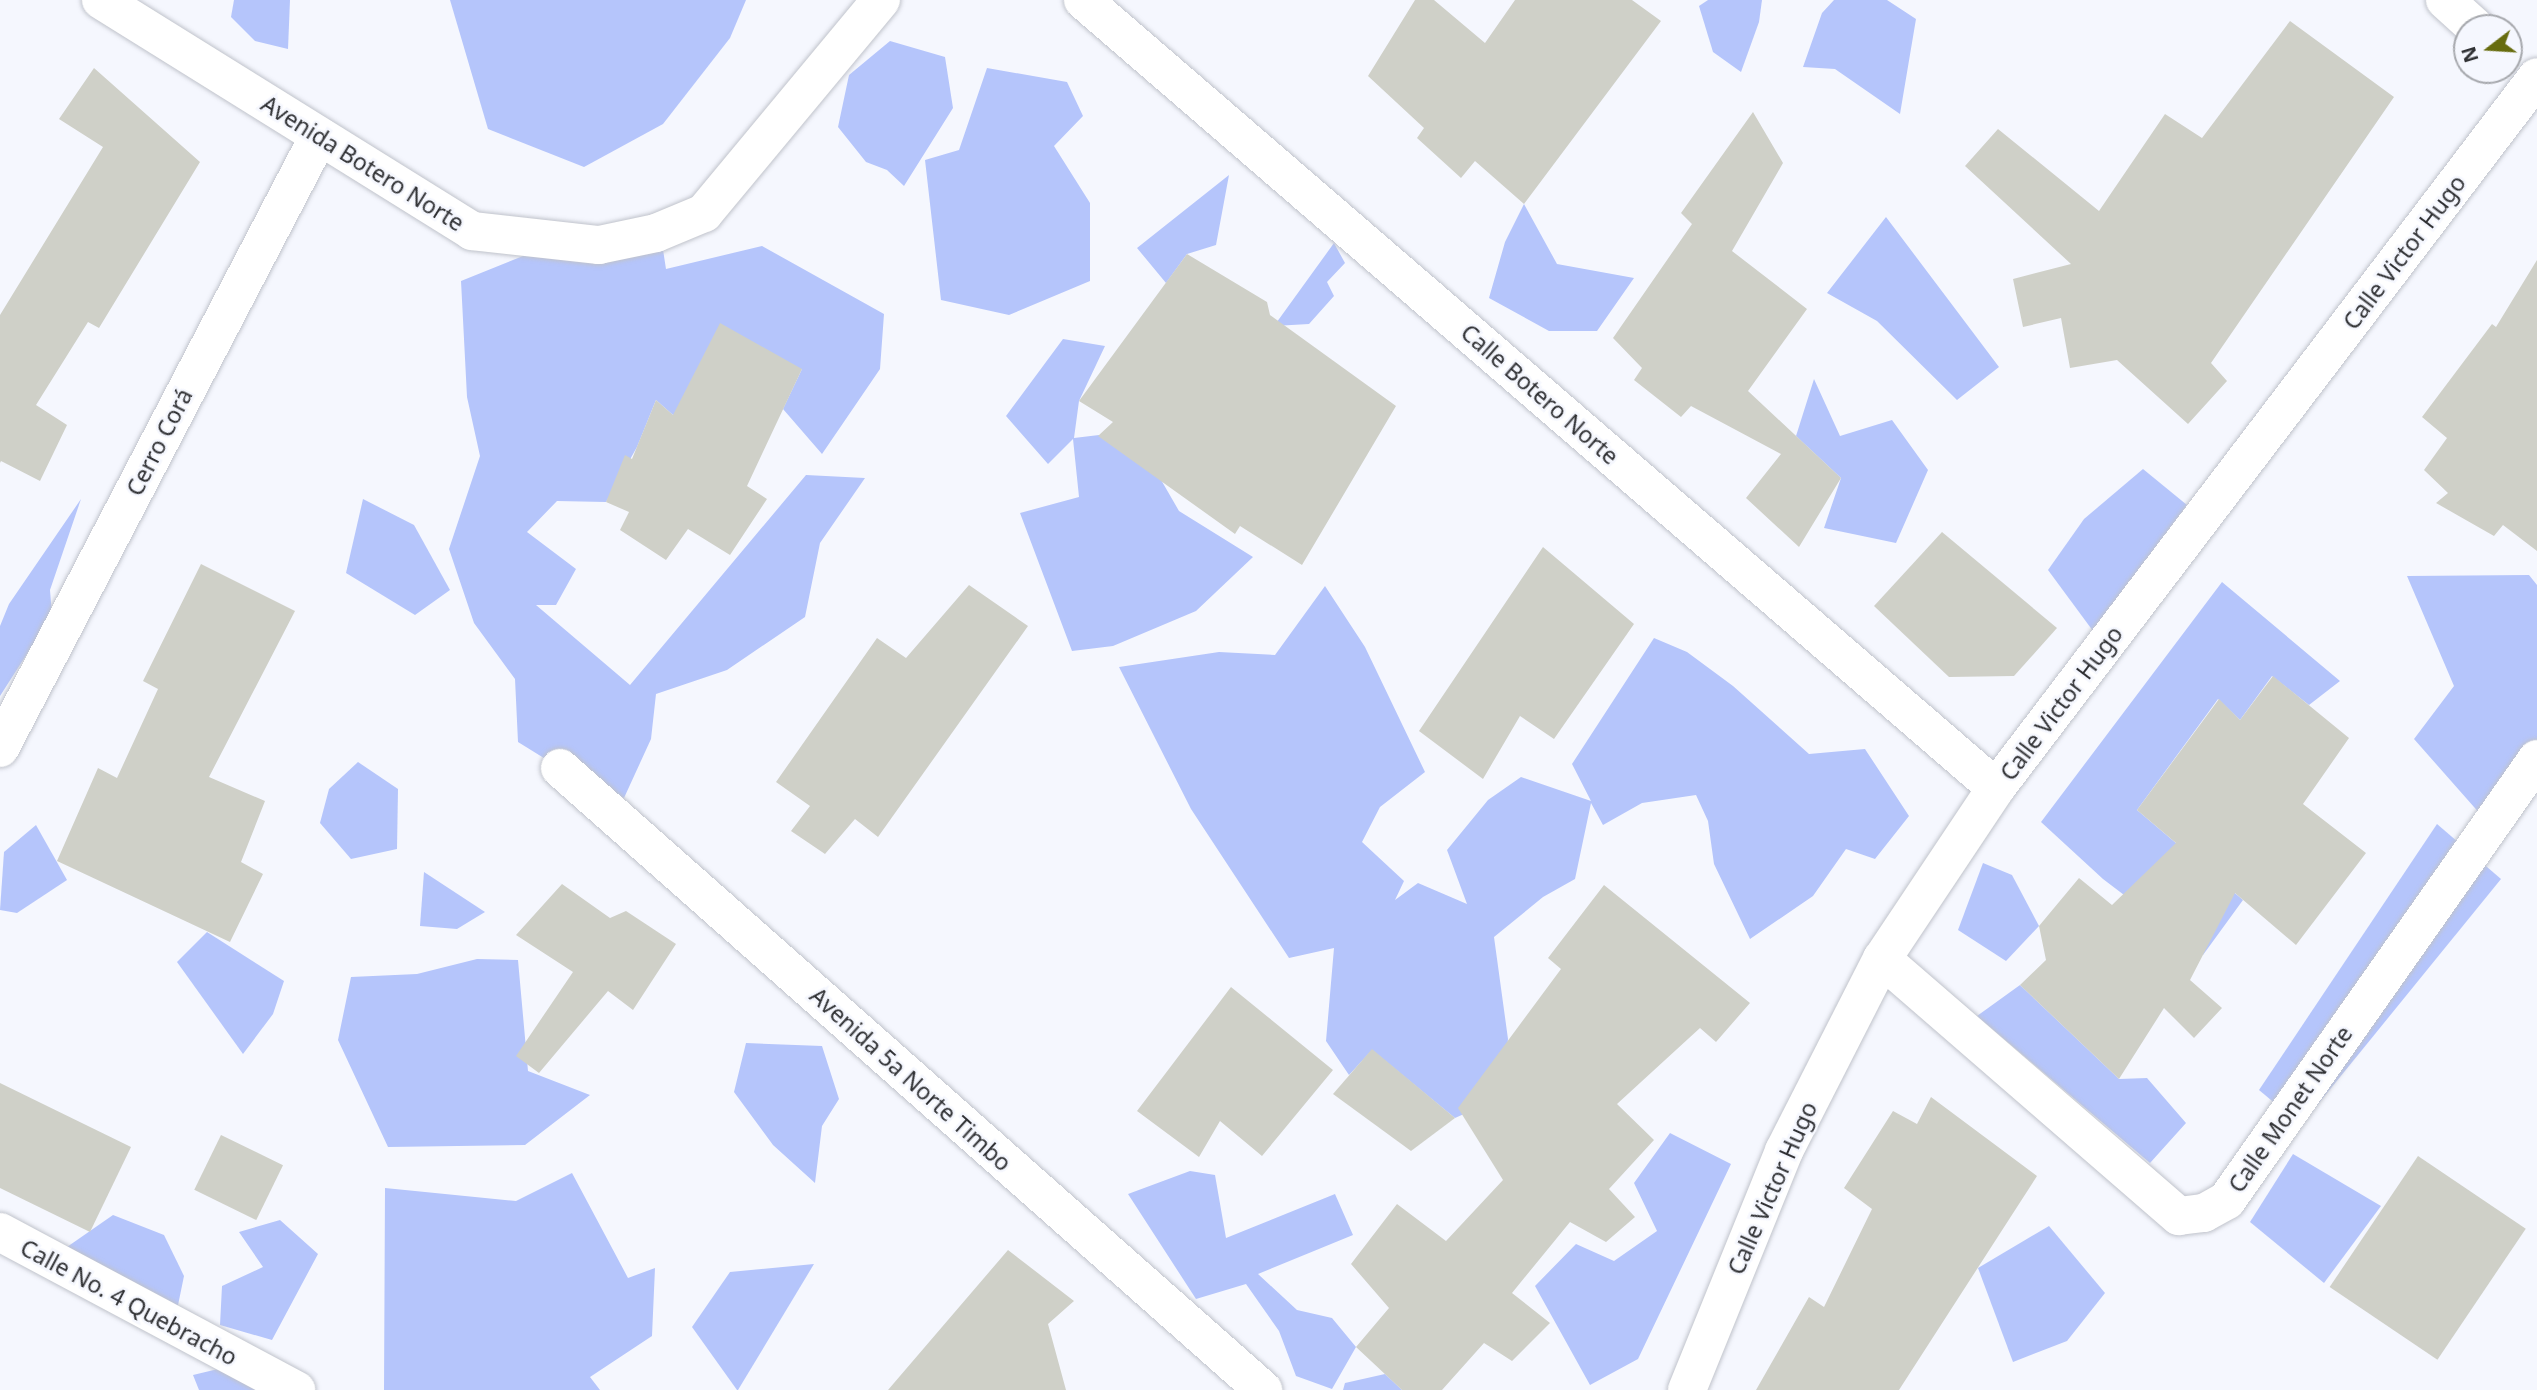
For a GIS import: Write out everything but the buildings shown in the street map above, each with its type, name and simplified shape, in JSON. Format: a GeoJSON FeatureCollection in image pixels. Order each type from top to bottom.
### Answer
{"type":"FeatureCollection","features":[{"type":"Feature","properties":{"kind":"street","name":"Avenida Botero Norte"},"geometry":{"type":"LineString","coordinates":[[101,0],[472,231],[600,245],[656,233],[704,213],[881,0]]}},
{"type":"Feature","properties":{"kind":"street","name":"Calle Botero Norte"},"geometry":{"type":"LineString","coordinates":[[1083,0],[1996,788]]}},
{"type":"Feature","properties":{"kind":"street"},"geometry":{"type":"LineString","coordinates":[[2445,0],[2460,14]]}},
{"type":"Feature","properties":{"kind":"street","name":"Calle Victor Hugo"},"geometry":{"type":"LineString","coordinates":[[1687,1390],[1784,1151],[1882,959],[1996,788],[2527,72]]}},
{"type":"Feature","properties":{"kind":"street","name":"Cerro Corá"},"geometry":{"type":"LineString","coordinates":[[0,748],[319,136]]}},
{"type":"Feature","properties":{"kind":"street","name":"Calle Monet Norte"},"geometry":{"type":"LineString","coordinates":[[1882,959],[2179,1216],[2204,1213],[2227,1200],[2537,759]]}},
{"type":"Feature","properties":{"kind":"street","name":"Avenida 5a Norte Timbo"},"geometry":{"type":"LineString","coordinates":[[560,768],[1263,1390]]}},
{"type":"Feature","properties":{"kind":"street","name":"Calle No. 4 Quebracho"},"geometry":{"type":"LineString","coordinates":[[0,1232],[296,1390]]}},
{"type":"Feature","properties":{"kind":"shaded area"},"geometry":{"type":"Polygon","coordinates":[[[234,0],[290,0],[288,49],[255,41],[231,17],[234,0]]]}},
{"type":"Feature","properties":{"kind":"shaded area"},"geometry":{"type":"Polygon","coordinates":[[[450,0],[746,0],[730,38],[663,124],[584,167],[488,129],[450,0]]]}},
{"type":"Feature","properties":{"kind":"shaded area"},"geometry":{"type":"Polygon","coordinates":[[[1708,0],[1762,0],[1759,22],[1741,72],[1713,52],[1699,6],[1708,0]]]}},
{"type":"Feature","properties":{"kind":"shaded area"},"geometry":{"type":"Polygon","coordinates":[[[1834,0],[1887,0],[1916,19],[1900,114],[1835,69],[1803,67],[1822,13],[1834,0]]]}},
{"type":"Feature","properties":{"kind":"shaded area"},"geometry":{"type":"Polygon","coordinates":[[[890,41],[945,57],[953,108],[904,186],[887,170],[866,162],[838,127],[849,75],[890,41]]]}},
{"type":"Feature","properties":{"kind":"shaded area"},"geometry":{"type":"Polygon","coordinates":[[[987,68],[1067,82],[1083,116],[1054,146],[1090,203],[1090,281],[1009,315],[941,300],[925,160],[959,150],[987,68]]]}},
{"type":"Feature","properties":{"kind":"shaded area"},"geometry":{"type":"Polygon","coordinates":[[[1229,175],[1216,245],[1187,254],[1166,283],[1137,248],[1229,175]]]}},
{"type":"Feature","properties":{"kind":"shaded area"},"geometry":{"type":"Polygon","coordinates":[[[1524,204],[1557,264],[1634,278],[1597,331],[1549,331],[1489,298],[1505,242],[1524,204]]]}},
{"type":"Feature","properties":{"kind":"shaded area"},"geometry":{"type":"Polygon","coordinates":[[[1886,217],[1999,367],[1957,400],[1877,321],[1827,293],[1886,217]]]}},
{"type":"Feature","properties":{"kind":"shaded area"},"geometry":{"type":"Polygon","coordinates":[[[662,243],[666,269],[762,246],[884,314],[880,369],[822,454],[783,409],[802,369],[673,415],[656,400],[637,447],[606,502],[557,501],[527,532],[576,569],[556,605],[536,605],[630,685],[806,475],[865,478],[820,543],[805,617],[727,670],[656,694],[651,739],[624,798],[560,768],[518,742],[515,679],[474,623],[449,549],[480,456],[467,397],[461,281],[528,254],[662,243]]]}},
{"type":"Feature","properties":{"kind":"shaded area"},"geometry":{"type":"Polygon","coordinates":[[[1334,243],[1345,263],[1327,282],[1334,296],[1309,324],[1274,326],[1334,243]]]}},
{"type":"Feature","properties":{"kind":"shaded area"},"geometry":{"type":"Polygon","coordinates":[[[1063,339],[1105,346],[1079,401],[1074,438],[1099,435],[1149,459],[1179,511],[1253,557],[1196,611],[1113,646],[1072,651],[1020,513],[1079,497],[1073,439],[1048,464],[1006,416],[1063,339]]]}},
{"type":"Feature","properties":{"kind":"shaded area"},"geometry":{"type":"Polygon","coordinates":[[[1814,379],[1840,436],[1892,420],[1928,470],[1896,543],[1824,528],[1841,478],[1796,436],[1814,379]]]}},
{"type":"Feature","properties":{"kind":"shaded area"},"geometry":{"type":"Polygon","coordinates":[[[2143,469],[2187,505],[2093,631],[2048,570],[2084,519],[2143,469]]]}},
{"type":"Feature","properties":{"kind":"shaded area"},"geometry":{"type":"Polygon","coordinates":[[[81,499],[50,590],[52,615],[0,696],[0,626],[9,604],[81,499]]]}},
{"type":"Feature","properties":{"kind":"shaded area"},"geometry":{"type":"Polygon","coordinates":[[[363,499],[414,525],[450,590],[415,615],[346,573],[363,499]]]}},
{"type":"Feature","properties":{"kind":"shaded area"},"geometry":{"type":"Polygon","coordinates":[[[2529,575],[2537,585],[2537,747],[2489,824],[2414,739],[2454,686],[2407,576],[2529,575]]]}},
{"type":"Feature","properties":{"kind":"shaded area"},"geometry":{"type":"Polygon","coordinates":[[[2222,582],[2340,681],[2309,705],[2272,676],[2240,720],[2218,699],[2137,810],[2243,900],[2203,955],[2103,879],[2041,822],[2222,582]]]}},
{"type":"Feature","properties":{"kind":"shaded area"},"geometry":{"type":"Polygon","coordinates":[[[1325,586],[1365,647],[1425,772],[1380,807],[1362,842],[1404,881],[1395,900],[1418,883],[1467,904],[1447,850],[1488,800],[1521,777],[1591,801],[1572,764],[1654,638],[1687,652],[1733,686],[1809,754],[1865,749],[1909,816],[1875,859],[1846,849],[1813,896],[1750,939],[1714,864],[1708,821],[1696,795],[1642,803],[1603,825],[1591,803],[1575,879],[1543,897],[1494,937],[1508,1039],[1502,1097],[1455,1118],[1372,1050],[1349,1075],[1326,1041],[1334,948],[1289,958],[1191,809],[1119,667],[1219,652],[1275,655],[1325,586]]]}},
{"type":"Feature","properties":{"kind":"shaded area"},"geometry":{"type":"Polygon","coordinates":[[[358,762],[398,789],[397,849],[351,859],[320,823],[329,789],[358,762]]]}},
{"type":"Feature","properties":{"kind":"shaded area"},"geometry":{"type":"Polygon","coordinates":[[[2437,824],[2501,879],[2301,1125],[2259,1090],[2437,824]]]}},
{"type":"Feature","properties":{"kind":"shaded area"},"geometry":{"type":"Polygon","coordinates":[[[36,825],[67,880],[17,913],[0,910],[4,852],[36,825]]]}},
{"type":"Feature","properties":{"kind":"shaded area"},"geometry":{"type":"Polygon","coordinates":[[[1983,863],[2012,875],[2039,926],[2006,961],[1958,930],[1983,863]]]}},
{"type":"Feature","properties":{"kind":"shaded area"},"geometry":{"type":"Polygon","coordinates":[[[424,872],[485,912],[457,929],[420,926],[424,872]]]}},
{"type":"Feature","properties":{"kind":"shaded area"},"geometry":{"type":"Polygon","coordinates":[[[207,932],[284,981],[273,1014],[243,1054],[177,962],[207,932]]]}},
{"type":"Feature","properties":{"kind":"shaded area"},"geometry":{"type":"Polygon","coordinates":[[[477,959],[518,960],[528,1071],[590,1095],[525,1145],[388,1147],[338,1040],[351,977],[417,974],[477,959]]]}},
{"type":"Feature","properties":{"kind":"shaded area"},"geometry":{"type":"Polygon","coordinates":[[[2020,985],[2119,1079],[2147,1078],[2186,1123],[2150,1163],[1977,1016],[2020,985]]]}},
{"type":"Feature","properties":{"kind":"shaded area"},"geometry":{"type":"Polygon","coordinates":[[[746,1043],[822,1046],[839,1099],[822,1126],[815,1183],[773,1145],[734,1092],[746,1043]]]}},
{"type":"Feature","properties":{"kind":"shaded area"},"geometry":{"type":"Polygon","coordinates":[[[1670,1133],[1731,1164],[1638,1359],[1590,1385],[1535,1286],[1576,1244],[1614,1261],[1657,1231],[1634,1183],[1670,1133]]]}},
{"type":"Feature","properties":{"kind":"shaded area"},"geometry":{"type":"Polygon","coordinates":[[[2293,1154],[2381,1206],[2324,1283],[2250,1222],[2293,1154]]]}},
{"type":"Feature","properties":{"kind":"shaded area"},"geometry":{"type":"Polygon","coordinates":[[[1190,1171],[1215,1175],[1226,1238],[1335,1194],[1353,1235],[1258,1274],[1297,1310],[1332,1318],[1356,1347],[1332,1389],[1296,1376],[1279,1331],[1246,1284],[1196,1299],[1128,1194],[1190,1171]]]}},
{"type":"Feature","properties":{"kind":"shaded area"},"geometry":{"type":"Polygon","coordinates":[[[572,1173],[628,1278],[655,1268],[652,1336],[590,1377],[600,1390],[384,1390],[385,1188],[516,1201],[572,1173]]]}},
{"type":"Feature","properties":{"kind":"shaded area"},"geometry":{"type":"Polygon","coordinates":[[[113,1215],[164,1235],[184,1276],[177,1310],[67,1247],[113,1215]]]}},
{"type":"Feature","properties":{"kind":"shaded area"},"geometry":{"type":"Polygon","coordinates":[[[280,1220],[318,1254],[272,1340],[220,1325],[222,1286],[263,1267],[239,1232],[280,1220]]]}},
{"type":"Feature","properties":{"kind":"shaded area"},"geometry":{"type":"Polygon","coordinates":[[[2049,1226],[2105,1293],[2067,1341],[2013,1362],[1978,1268],[2049,1226]]]}},
{"type":"Feature","properties":{"kind":"shaded area"},"geometry":{"type":"Polygon","coordinates":[[[814,1264],[737,1390],[692,1327],[730,1272],[814,1264]]]}},
{"type":"Feature","properties":{"kind":"shaded area"},"geometry":{"type":"Polygon","coordinates":[[[243,1363],[280,1390],[199,1390],[193,1375],[243,1363]]]}},
{"type":"Feature","properties":{"kind":"shaded area"},"geometry":{"type":"Polygon","coordinates":[[[1385,1374],[1402,1390],[1343,1390],[1345,1383],[1385,1374]]]}}]}
